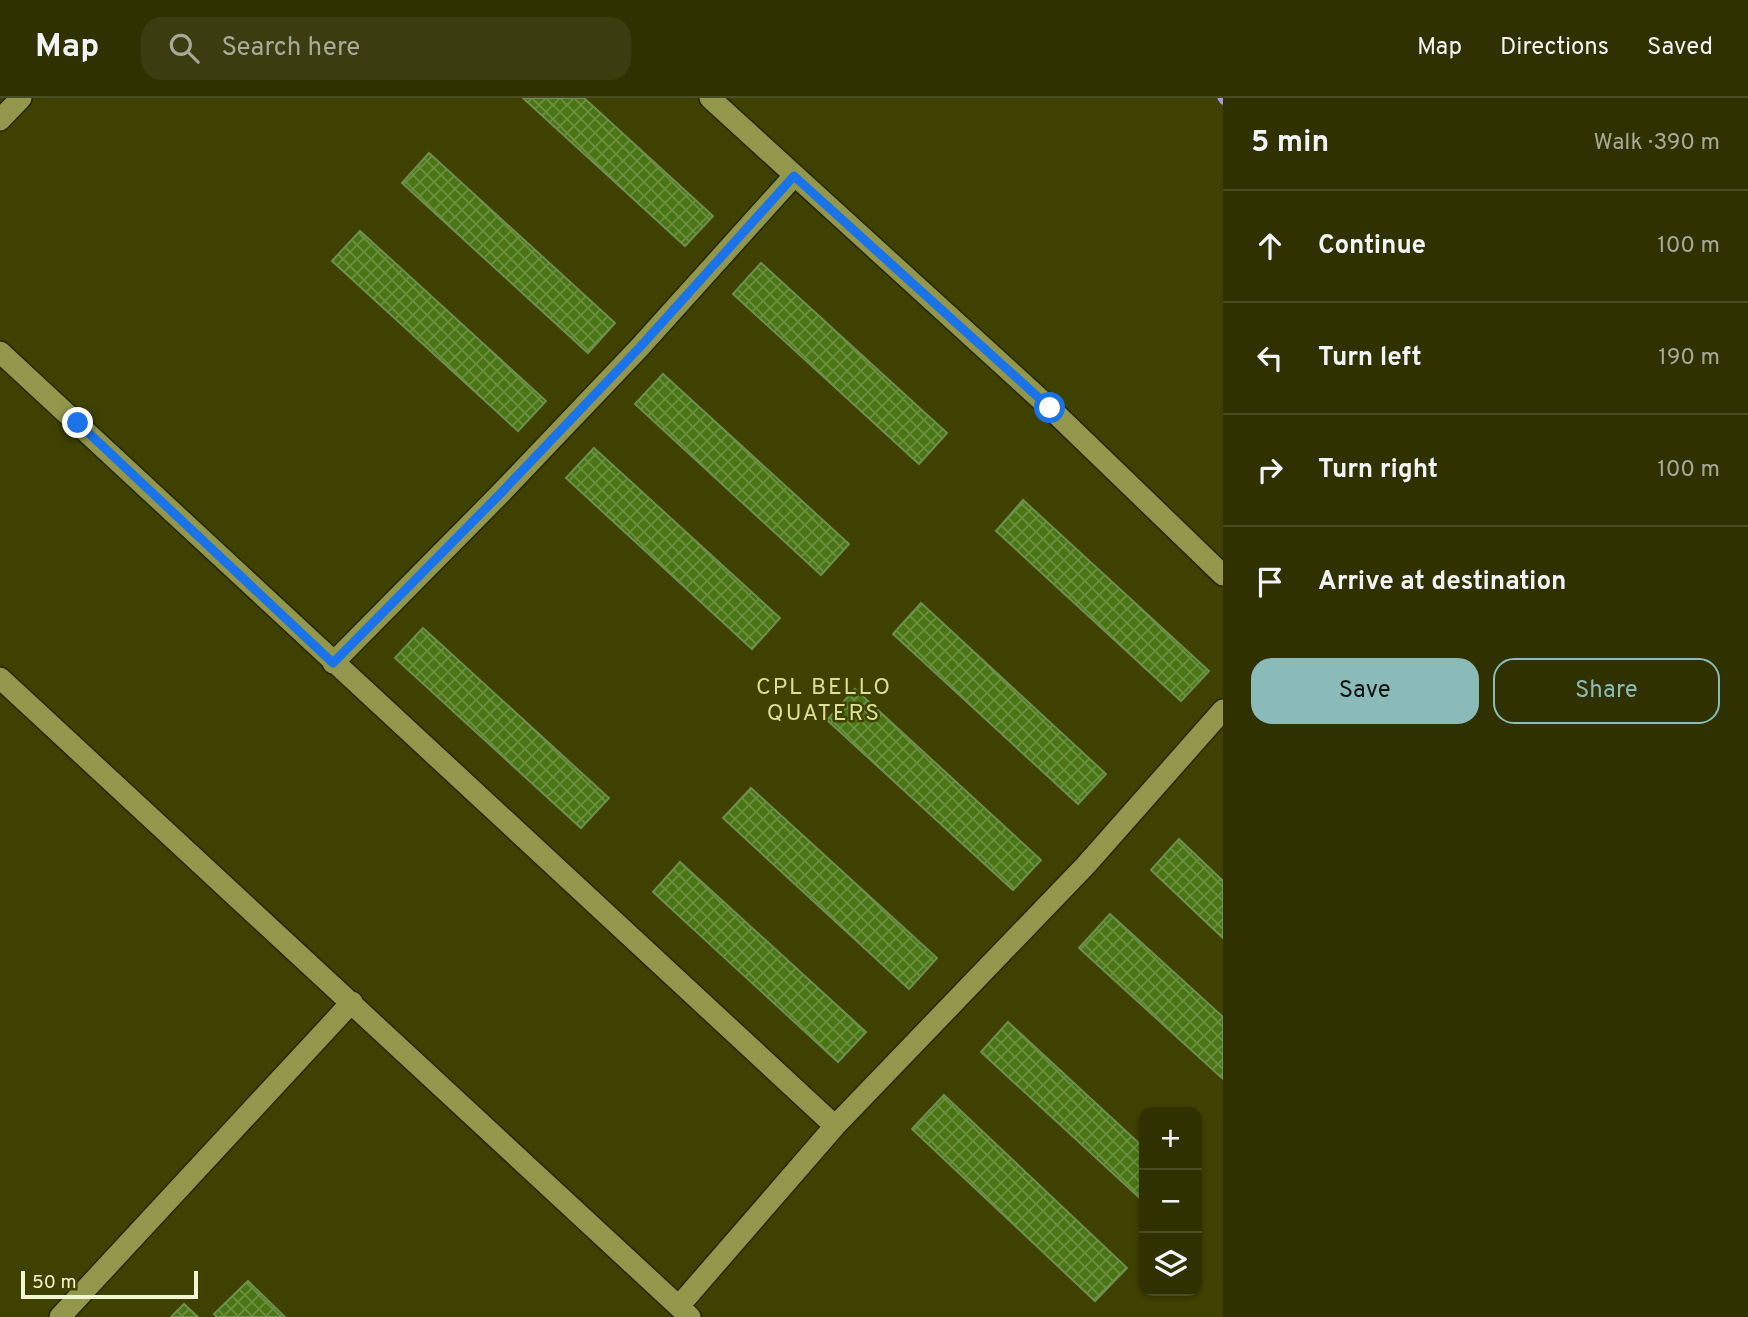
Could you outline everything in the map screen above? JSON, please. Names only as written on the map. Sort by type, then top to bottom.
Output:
[{"type":"street","points":[[0,120],[20,98]]},
{"type":"street","points":[[710,98],[1050,408],[1223,575]]},
{"type":"street","points":[[333,663],[640,347],[794,176]]},
{"type":"street","points":[[0,352],[835,1126]]},
{"type":"street","points":[[0,678],[684,1312],[835,1126],[1086,865],[1223,710]]},
{"type":"street","points":[[60,1317],[352,1002]]},
{"type":"building","points":[[523,98],[584,98],[713,216],[685,246]]},
{"type":"building","points":[[429,153],[615,323],[588,353],[402,183]]},
{"type":"building","points":[[360,231],[546,401],[518,431],[332,261]]},
{"type":"building","points":[[761,263],[947,433],[919,464],[733,294]]},
{"type":"building","points":[[663,374],[849,544],[821,575],[635,404]]},
{"type":"building","points":[[594,448],[780,618],[752,649],[566,478]]},
{"type":"building","points":[[1023,500],[1209,671],[1181,701],[996,531]]},
{"type":"building","points":[[921,603],[1106,774],[1078,804],[893,634]]},
{"type":"building","points":[[423,628],[609,798],[581,828],[395,658]]},
{"type":"building","points":[[855,689],[1041,860],[1013,890],[827,720]]},
{"type":"building","points":[[751,788],[937,958],[909,989],[723,818]]},
{"type":"building","points":[[1179,839],[1223,881],[1223,938],[1151,870]]},
{"type":"building","points":[[680,862],[866,1032],[838,1062],[653,892]]},
{"type":"building","points":[[1110,914],[1223,1017],[1223,1079],[1079,948]]},
{"type":"building","points":[[1008,1022],[1139,1143],[1139,1197],[981,1052]]},
{"type":"building","points":[[944,1095],[1127,1268],[1095,1301],[912,1129]]},
{"type":"building","points":[[248,1281],[285,1317],[217,1317],[214,1314]]},
{"type":"building","points":[[184,1304],[198,1317],[171,1317]]},
{"type":"district","name":"CPL BELLO QUATERS","points":[[824,701]]},
{"type":"route","points":[[78,423],[333,663],[640,347],[794,176],[1050,408]]}]
